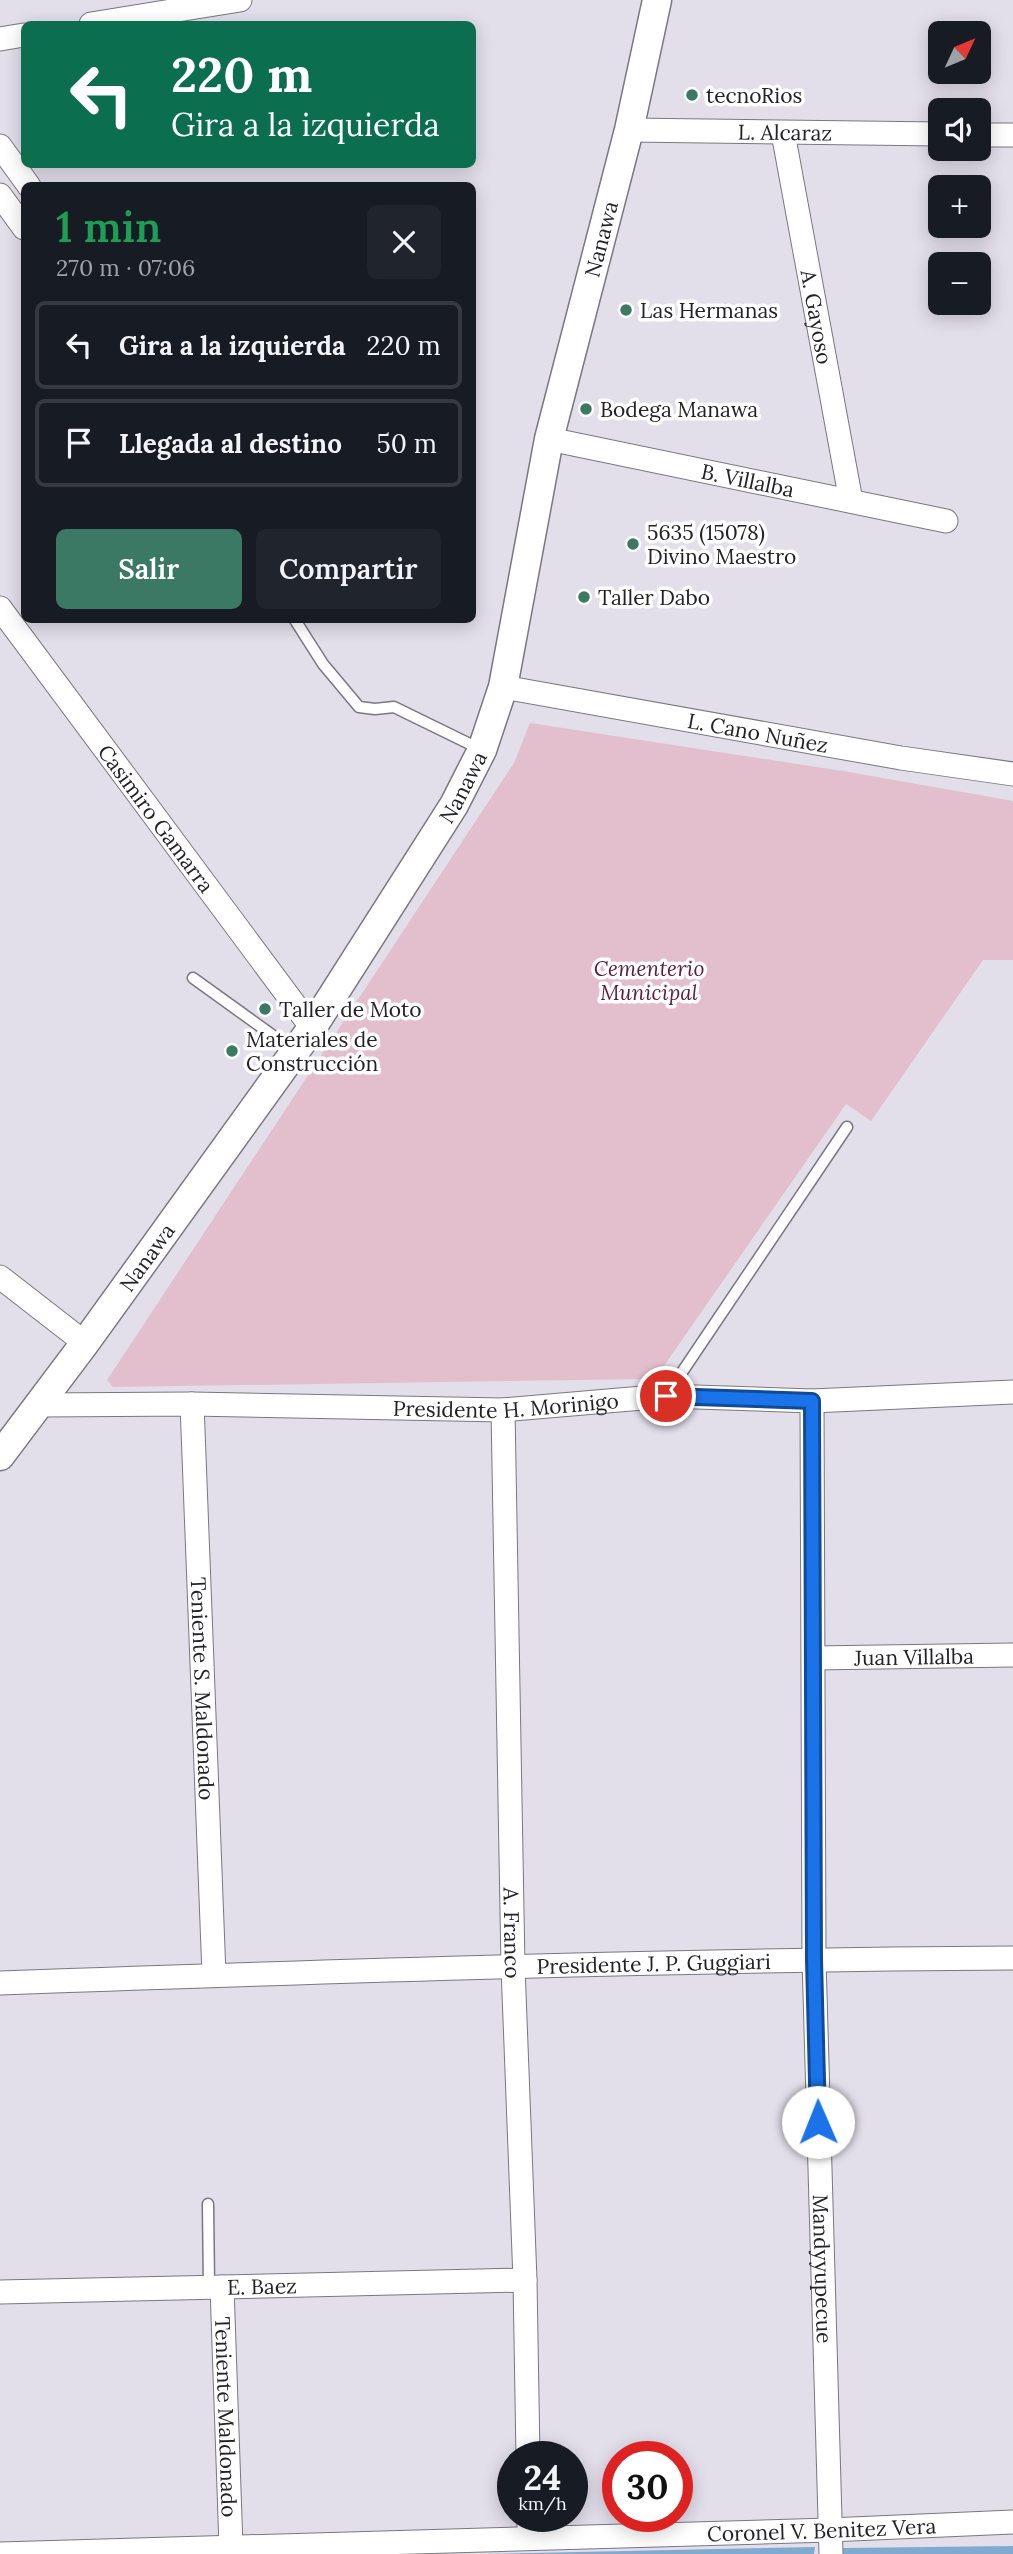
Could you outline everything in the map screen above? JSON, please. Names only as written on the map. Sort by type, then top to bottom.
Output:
[{"type":"street","points":[[110,21],[240,0]]},
{"type":"street","name":"Nanawa","points":[[0,1456],[40,1405],[312,1028],[454,805],[482,750],[503,687],[549,439],[629,130],[657,0]]},
{"type":"street","points":[[0,39],[21,36]]},
{"type":"street","name":"L. Alcaraz","points":[[629,130],[928,134]]},
{"type":"street","name":"A. Gayoso","points":[[783,133],[851,501]]},
{"type":"street","points":[[991,135],[1013,135]]},
{"type":"street","points":[[0,146],[26,182]]},
{"type":"street","points":[[0,195],[21,224]]},
{"type":"street","name":"B. Villalba","points":[[549,439],[946,521]]},
{"type":"street","name":"Casimiro Gamarra","points":[[0,608],[312,1028]]},
{"type":"street","name":"L. Cano Nuñez","points":[[503,687],[890,756],[1013,774]]},
{"type":"street","points":[[0,1277],[85,1343]]},
{"type":"street","name":"Presidente H. Morinigo","points":[[40,1405],[192,1404],[503,1410],[666,1396],[812,1401],[1013,1392]]},
{"type":"street","name":"Mandyyupecue","points":[[812,1401],[814,1959],[831,2544]]},
{"type":"street","name":"Teniente S. Maldonado","points":[[192,1404],[214,1975]]},
{"type":"street","name":"A. Franco","points":[[503,1410],[513,1967],[525,2280],[528,2441]]},
{"type":"street","name":"Juan Villalba","points":[[814,1658],[1013,1655]]},
{"type":"street","name":"Presidente J. P. Guggiari","points":[[0,1983],[814,1959],[1013,1958]]},
{"type":"street","name":"E. Baez","points":[[0,2292],[525,2280]]},
{"type":"street","name":"Teniente Maldonado","points":[[215,2287],[231,2547]]},
{"type":"street","name":"Coronel V. Benitez Vera","points":[[588,2530],[831,2544],[1013,2522]]},
{"type":"street","name":"Coronel V. Benitez Vera","points":[[0,2554],[231,2547],[497,2529]]},
{"type":"lane","points":[[297,623],[323,664],[359,707],[394,707],[482,750]]},
{"type":"lane","points":[[193,978],[295,1052]]},
{"type":"lane","points":[[666,1396],[847,1127]]},
{"type":"lane","points":[[208,2204],[215,2287]]},
{"type":"green space","name":"Cementerio Municipal","points":[[530,723],[843,771],[1013,801],[1013,960],[983,960],[871,1121],[846,1104],[659,1373],[647,1379],[113,1387],[107,1380],[514,763]]},
{"type":"water","points":[[1013,2546],[1013,2554],[843,2554],[843,2548]]},
{"type":"water","points":[[815,2547],[814,2554],[483,2554]]},
{"type":"place","name":"tecnoRios","points":[[692,95]]},
{"type":"place","name":"Las Hermanas","points":[[626,310]]},
{"type":"place","name":"Bodega Manawa","points":[[586,409]]},
{"type":"place","name":"5635 (15078) Divino Maestro","points":[[633,544]]},
{"type":"place","name":"Taller Dabo","points":[[584,597]]},
{"type":"place","name":"Taller de Moto","points":[[265,1009]]},
{"type":"place","name":"Materiales de Construcción","points":[[232,1051]]},
{"type":"route","points":[[666,1396],[812,1401],[814,1959],[818,2122]]}]
